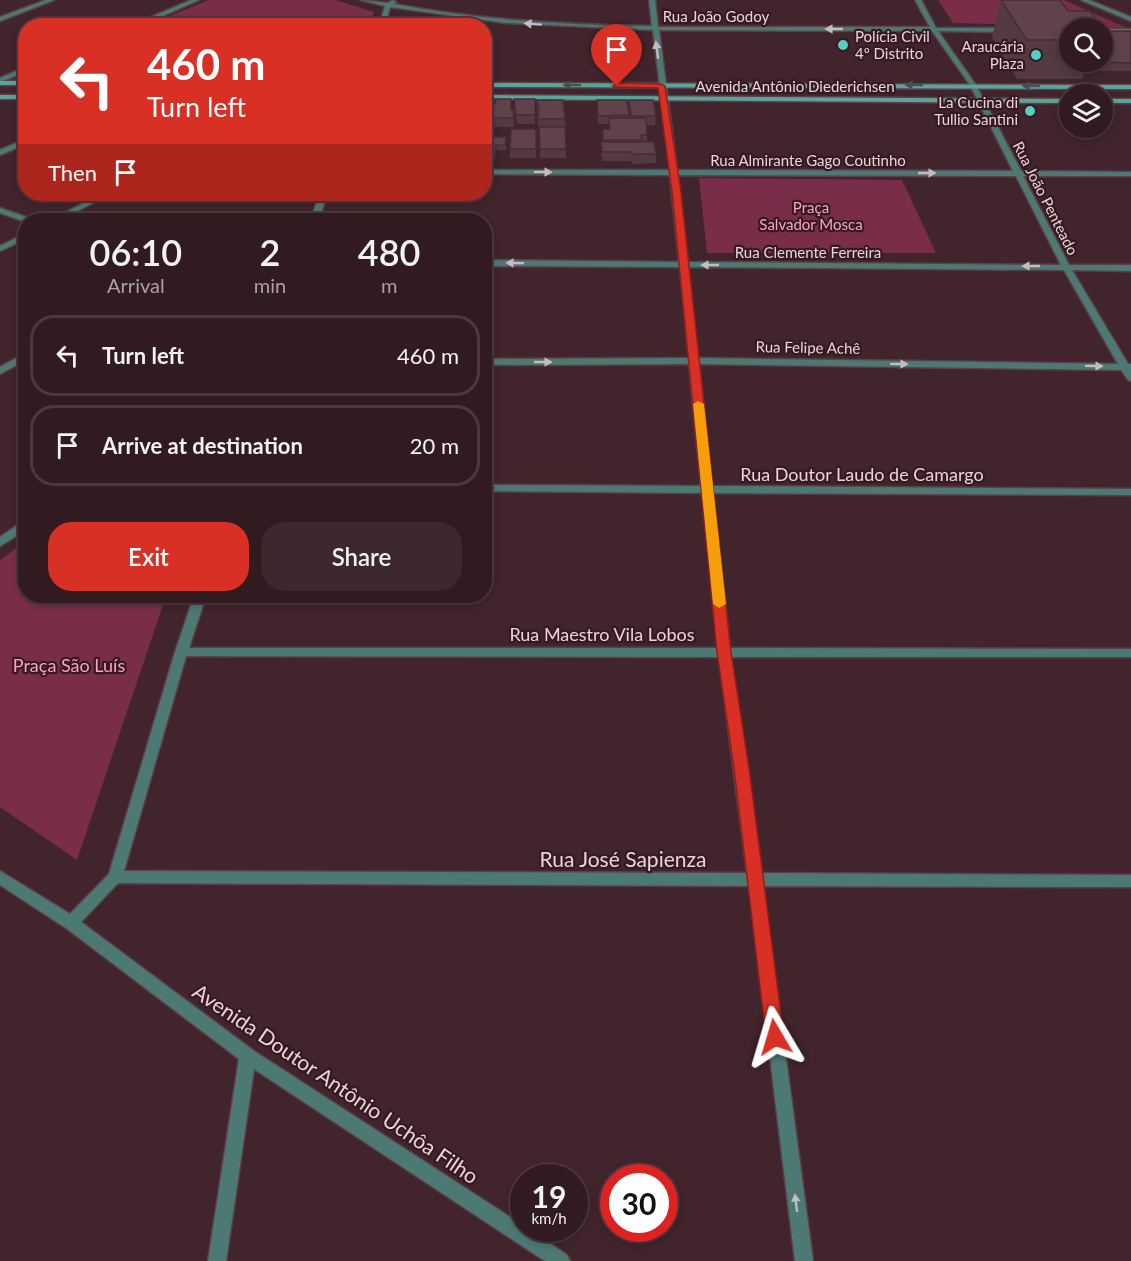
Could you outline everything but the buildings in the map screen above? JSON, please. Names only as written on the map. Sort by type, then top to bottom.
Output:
[{"type":"main road","points":[[0,81],[18,82]]},
{"type":"main road","name":"Avenida Antônio Diederichsen","points":[[492,85],[1131,87]]},
{"type":"main road","points":[[0,97],[18,97]]},
{"type":"main road","name":"Avenida Antônio Diederichsen","points":[[492,98],[1059,101]]},
{"type":"main road","points":[[1113,101],[1131,101]]},
{"type":"street","points":[[0,19],[51,0]]},
{"type":"street","points":[[152,18],[196,0]]},
{"type":"street","name":"Rua João Godoy","points":[[364,0],[481,18]]},
{"type":"street","points":[[384,18],[388,5],[396,0]]},
{"type":"street","points":[[652,0],[661,86],[674,173],[724,652],[804,1261]]},
{"type":"street","name":"Rua João Penteado","points":[[918,0],[934,30],[973,85],[1066,267],[1128,367],[1131,378]]},
{"type":"street","points":[[1084,0],[1131,19]]},
{"type":"street","name":"Rua João Godoy","points":[[492,20],[654,29],[1013,30]]},
{"type":"street","points":[[1113,31],[1131,31]]},
{"type":"street","points":[[0,81],[18,73]]},
{"type":"street","points":[[0,153],[18,145]]},
{"type":"street","name":"Rua Almirante Gago Coutinho","points":[[492,172],[1131,174]]},
{"type":"street","points":[[68,213],[93,201]]},
{"type":"street","points":[[0,210],[18,217]]},
{"type":"street","points":[[0,249],[18,239]]},
{"type":"street","name":"Rua Clemente Ferreira","points":[[492,263],[1131,268]]},
{"type":"street","points":[[0,371],[18,361]]},
{"type":"street","name":"Rua Felipe Achê","points":[[492,362],[694,361],[1128,367]]},
{"type":"street","name":"Rua Doutor Laudo de Camargo","points":[[492,488],[1131,492]]},
{"type":"street","points":[[0,542],[18,530]]},
{"type":"street","points":[[71,923],[115,877],[198,603]]},
{"type":"street","name":"Rua Maestro Vila Lobos","points":[[181,652],[1131,653]]},
{"type":"street","name":"Avenida Doutor Antônio Uchôa Filho","points":[[0,877],[71,923],[248,1056],[561,1261]]},
{"type":"street","name":"Rua José Sapienza","points":[[115,877],[1131,881]]},
{"type":"street","points":[[217,1261],[248,1056]]},
{"type":"green space","points":[[209,0],[335,0],[374,12],[372,18],[164,18]]},
{"type":"green space","points":[[938,0],[1064,0],[1104,18],[1059,18],[1059,26],[953,23]]},
{"type":"green space","points":[[1113,22],[1127,28],[1113,28]]},
{"type":"green space","name":"Praça Salvador Mosca","points":[[699,178],[902,180],[936,253],[707,253]]},
{"type":"green space","name":"Praça São Luís","points":[[18,547],[18,603],[164,603],[77,860],[0,807],[0,560]]},
{"type":"slow traffic","points":[[698,404],[719,604]]},
{"type":"place","name":"Polícia Civil 4º Distrito","points":[[843,45]]},
{"type":"place","name":"Araucária Plaza","points":[[1036,55]]},
{"type":"place","name":"La Cucina di Tullio Santini","points":[[1030,111]]},
{"type":"route","points":[[617,86],[661,86],[676,192],[724,652],[775,1037]]}]
